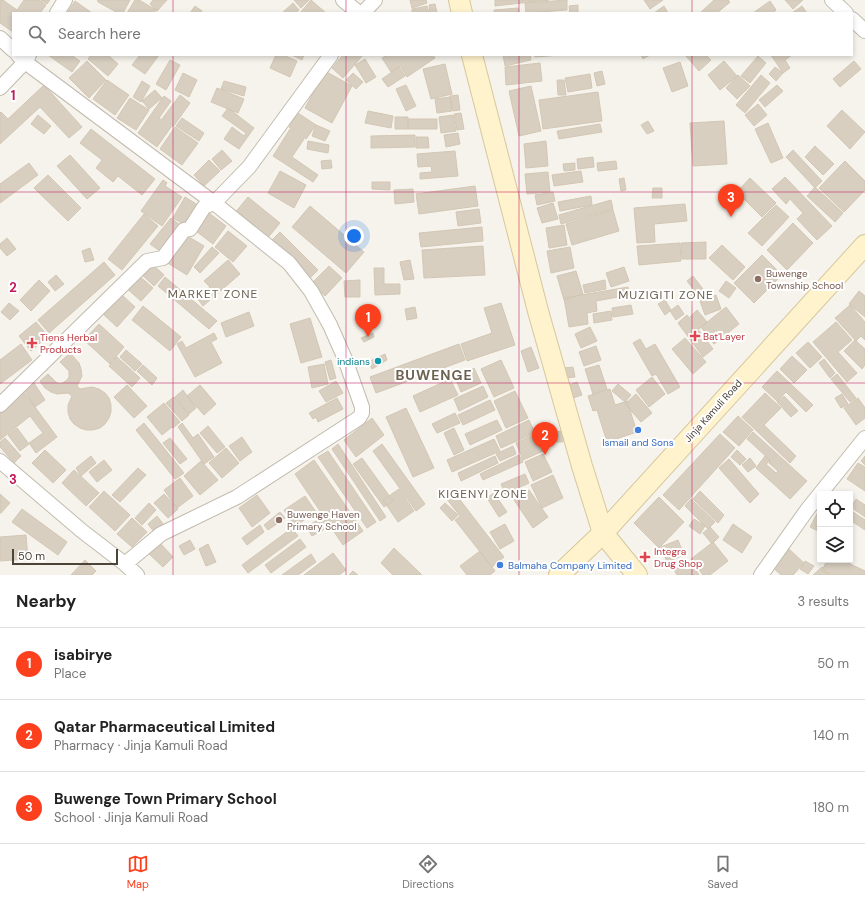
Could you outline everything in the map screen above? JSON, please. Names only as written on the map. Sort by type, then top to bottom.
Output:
[{"type":"main road","points":[[459,0],[462,12]]},
{"type":"main road","points":[[472,56],[538,311],[582,466],[603,533],[637,575]]},
{"type":"main road","name":"Jinja Kamuli Road","points":[[559,575],[603,533],[865,245]]},
{"type":"street","points":[[58,12],[65,0]]},
{"type":"street","points":[[343,0],[358,12]]},
{"type":"street","points":[[364,12],[375,0]]},
{"type":"street","points":[[832,0],[845,12]]},
{"type":"street","points":[[853,20],[865,31]]},
{"type":"street","points":[[0,38],[12,49]]},
{"type":"street","points":[[0,405],[147,261],[163,258],[184,230],[190,229],[204,207],[214,203],[248,167],[330,56]]},
{"type":"street","points":[[0,88],[24,57],[214,203],[289,263],[311,290],[330,324],[345,359],[362,407],[362,413],[359,418],[237,497],[162,534],[125,564]]},
{"type":"street","points":[[761,575],[807,510],[865,438]]},
{"type":"street","points":[[0,461],[82,531],[137,575]]},
{"type":"building","points":[[0,0],[3,0],[17,10],[24,0],[39,0],[46,5],[41,12],[12,12],[12,31],[0,23]]},
{"type":"building","points":[[41,0],[50,0],[47,4]]},
{"type":"building","points":[[97,0],[130,0],[124,12],[116,12]]},
{"type":"building","points":[[135,0],[139,0],[156,10],[155,12],[128,12]]},
{"type":"building","points":[[153,0],[167,0],[157,11],[150,4]]},
{"type":"building","points":[[294,0],[309,0],[301,8]]},
{"type":"building","points":[[311,0],[325,12],[301,12]]},
{"type":"building","points":[[410,0],[426,0],[427,3],[412,8]]},
{"type":"building","points":[[495,0],[549,0],[495,6]]},
{"type":"building","points":[[567,0],[567,10],[526,12],[525,3]]},
{"type":"building","points":[[644,0],[663,0],[650,9]]},
{"type":"building","points":[[714,0],[728,0],[730,2],[718,12],[701,12]]},
{"type":"building","points":[[785,0],[803,0],[793,9]]},
{"type":"building","points":[[75,1],[91,12],[68,12]]},
{"type":"building","points":[[770,1],[776,10],[773,12],[754,12]]},
{"type":"building","points":[[293,3],[299,10],[296,12],[283,12]]},
{"type":"building","points":[[435,4],[437,12],[430,12],[429,5]]},
{"type":"building","points":[[578,5],[578,12],[570,12],[569,6]]},
{"type":"building","points":[[195,6],[202,11],[202,12],[191,12]]},
{"type":"building","points":[[427,6],[429,12],[412,12],[412,9]]},
{"type":"building","points":[[664,6],[667,12],[655,12]]},
{"type":"building","points":[[802,6],[806,12],[793,12]]},
{"type":"building","points":[[518,8],[519,12],[494,12],[494,10]]},
{"type":"building","points":[[49,56],[72,56],[80,61],[72,72]]},
{"type":"building","points":[[90,56],[109,56],[118,64],[108,76],[88,59]]},
{"type":"building","points":[[139,56],[158,56],[145,74],[132,65]]},
{"type":"building","points":[[276,56],[285,56],[297,61],[290,77],[270,68]]},
{"type":"building","points":[[294,56],[304,56],[302,60]]},
{"type":"building","points":[[342,56],[362,56],[343,78],[332,68]]},
{"type":"building","points":[[385,56],[434,56],[435,58],[407,77],[400,66],[391,72],[382,58]]},
{"type":"building","points":[[503,56],[530,56],[531,60],[505,66]]},
{"type":"building","points":[[642,56],[648,56],[643,59]]},
{"type":"building","points":[[686,56],[707,56],[711,60],[699,71]]},
{"type":"building","points":[[758,56],[766,63],[750,83],[741,76]]},
{"type":"building","points":[[772,56],[791,56],[785,60],[790,68],[783,73]]},
{"type":"building","points":[[365,59],[376,77],[366,83],[355,65]]},
{"type":"building","points":[[170,60],[180,65],[166,90],[156,84]]},
{"type":"building","points":[[87,61],[106,80],[89,98],[69,78]]},
{"type":"building","points":[[724,61],[737,76],[720,90],[708,75]]},
{"type":"building","points":[[854,61],[861,69],[840,87],[833,79]]},
{"type":"building","points":[[680,62],[688,86],[672,92],[663,68]]},
{"type":"building","points":[[540,63],[542,81],[506,85],[505,67]]},
{"type":"building","points":[[445,64],[452,94],[431,99],[423,69]]},
{"type":"building","points":[[399,67],[405,76],[388,87],[382,79]]},
{"type":"building","points":[[775,67],[783,73],[776,81],[769,74]]},
{"type":"building","points":[[325,71],[352,86],[332,123],[305,108]]},
{"type":"building","points":[[602,71],[605,84],[597,86],[594,73]]},
{"type":"building","points":[[183,73],[197,80],[189,97],[175,90]]},
{"type":"building","points":[[353,73],[363,82],[356,89],[346,80]]},
{"type":"building","points":[[590,74],[592,88],[568,92],[565,78]]},
{"type":"building","points":[[738,75],[750,86],[737,99],[726,88]]},
{"type":"building","points":[[761,75],[770,83],[745,113],[736,105]]},
{"type":"building","points":[[107,80],[129,95],[115,115],[93,99]]},
{"type":"building","points":[[557,80],[564,80],[566,95],[558,95]]},
{"type":"building","points":[[142,81],[150,86],[141,102],[133,97]]},
{"type":"building","points":[[224,81],[246,87],[244,96],[221,89]]},
{"type":"building","points":[[44,85],[82,127],[69,138],[40,107],[0,144],[0,113],[1,112],[8,119]]},
{"type":"building","points":[[406,85],[416,106],[406,111],[396,89]]},
{"type":"building","points":[[777,85],[783,91],[765,107],[759,100]]},
{"type":"building","points":[[531,86],[541,131],[519,136],[509,91]]},
{"type":"building","points":[[217,88],[244,99],[238,113],[211,102]]},
{"type":"building","points":[[155,90],[162,98],[149,109],[142,101]]},
{"type":"building","points":[[598,92],[602,121],[543,129],[539,100]]},
{"type":"building","points":[[180,95],[190,103],[173,127],[162,119]]},
{"type":"building","points":[[458,95],[460,110],[453,111],[450,96]]},
{"type":"building","points":[[164,96],[171,101],[159,118],[171,127],[157,147],[138,133]]},
{"type":"building","points":[[450,97],[452,111],[437,113],[435,99]]},
{"type":"building","points":[[130,98],[149,110],[136,130],[117,118]]},
{"type":"building","points":[[758,104],[767,115],[754,126],[745,115]]},
{"type":"building","points":[[228,108],[254,128],[239,149],[224,139],[232,127],[244,136],[246,133],[222,116]]},
{"type":"building","points":[[842,110],[865,132],[850,149],[827,126]]},
{"type":"building","points":[[368,111],[393,116],[391,128],[365,123]]},
{"type":"building","points":[[298,113],[316,125],[306,139],[289,127]]},
{"type":"building","points":[[461,113],[464,129],[457,130],[454,114]]},
{"type":"building","points":[[38,115],[51,126],[44,134],[31,124]]},
{"type":"building","points":[[453,115],[456,131],[441,133],[439,117]]},
{"type":"building","points":[[395,117],[408,117],[408,129],[395,129]]},
{"type":"building","points":[[182,118],[204,133],[199,141],[176,126]]},
{"type":"building","points":[[408,119],[437,119],[437,129],[408,129]]},
{"type":"building","points":[[648,121],[654,131],[647,134],[641,125]]},
{"type":"building","points":[[724,121],[727,164],[693,166],[690,123]]},
{"type":"building","points":[[768,123],[783,158],[771,163],[755,129]]},
{"type":"building","points":[[600,124],[602,132],[559,139],[557,131]]},
{"type":"building","points":[[316,125],[330,131],[325,141],[312,136]]},
{"type":"building","points":[[175,127],[198,143],[182,165],[160,149]]},
{"type":"building","points":[[91,129],[155,179],[142,195],[118,176],[113,182],[96,168],[102,160],[80,143]]},
{"type":"building","points":[[290,129],[304,139],[292,157],[318,175],[313,182],[273,156]]},
{"type":"building","points":[[458,133],[460,144],[446,147],[444,135]]},
{"type":"building","points":[[415,135],[415,147],[371,148],[371,136]]},
{"type":"building","points":[[416,137],[428,137],[429,148],[416,148]]},
{"type":"building","points":[[308,141],[329,145],[328,153],[307,149]]},
{"type":"building","points":[[546,141],[548,166],[526,168],[524,144]]},
{"type":"building","points":[[815,146],[834,164],[823,175],[805,157]]},
{"type":"building","points":[[222,150],[232,161],[221,170],[212,159]]},
{"type":"building","points":[[793,150],[822,181],[815,188],[786,157]]},
{"type":"building","points":[[455,151],[458,176],[420,179],[420,173],[432,172],[431,166],[418,167],[417,154]]},
{"type":"building","points":[[70,155],[100,188],[87,199],[57,166]]},
{"type":"building","points":[[593,157],[594,167],[578,169],[577,159]]},
{"type":"building","points":[[209,160],[220,171],[204,186],[194,175]]},
{"type":"building","points":[[331,160],[332,168],[322,169],[321,161]]},
{"type":"building","points":[[616,161],[617,169],[598,171],[597,163]]},
{"type":"building","points":[[845,161],[865,181],[865,190],[844,212],[819,188]]},
{"type":"building","points":[[29,163],[38,175],[0,203],[0,184]]},
{"type":"building","points":[[575,163],[575,170],[564,171],[563,164]]},
{"type":"building","points":[[280,171],[306,185],[294,208],[268,193]]},
{"type":"building","points":[[581,171],[583,182],[554,186],[552,175]]},
{"type":"building","points":[[548,172],[550,192],[527,194],[525,174]]},
{"type":"building","points":[[48,175],[81,208],[68,221],[34,188]]},
{"type":"building","points":[[785,177],[832,226],[817,240],[797,219],[803,213],[790,199],[786,204],[772,189]]},
{"type":"building","points":[[624,178],[626,190],[621,191],[619,179]]},
{"type":"building","points":[[750,178],[776,203],[762,217],[737,192]]},
{"type":"building","points":[[163,180],[167,183],[165,186],[182,197],[162,226],[141,211]]},
{"type":"building","points":[[372,182],[390,182],[390,190],[372,189]]},
{"type":"building","points":[[475,186],[478,206],[419,214],[416,194]]},
{"type":"building","points":[[815,187],[843,213],[835,222],[807,196]]},
{"type":"building","points":[[653,188],[662,188],[662,198],[652,198]]},
{"type":"building","points":[[413,189],[414,202],[395,204],[394,190]]},
{"type":"building","points":[[553,192],[555,201],[537,205],[535,195]]},
{"type":"building","points":[[591,196],[592,205],[560,211],[558,202]]},
{"type":"building","points":[[185,197],[201,207],[189,227],[173,218]]},
{"type":"building","points":[[248,197],[280,223],[266,240],[234,214]]},
{"type":"building","points":[[611,200],[613,209],[561,224],[559,215]]},
{"type":"building","points":[[553,203],[558,219],[542,223],[537,208]]},
{"type":"building","points":[[685,204],[687,221],[654,224],[655,242],[637,243],[634,208]]},
{"type":"building","points":[[776,205],[789,217],[762,246],[748,233]]},
{"type":"building","points":[[310,206],[364,252],[346,273],[292,227]]},
{"type":"building","points":[[479,209],[481,223],[458,226],[456,212]]},
{"type":"building","points":[[205,210],[226,226],[213,244],[192,228]]},
{"type":"building","points":[[613,210],[619,231],[572,245],[566,224]]},
{"type":"building","points":[[144,214],[158,226],[122,270],[108,259]]},
{"type":"building","points":[[171,218],[184,228],[164,254],[150,244]]},
{"type":"building","points":[[793,223],[813,243],[787,270],[767,250]]},
{"type":"building","points":[[564,225],[567,245],[549,248],[546,228]]},
{"type":"building","points":[[482,227],[483,241],[421,247],[419,233]]},
{"type":"building","points":[[228,231],[247,246],[233,262],[215,247]]},
{"type":"building","points":[[280,232],[318,270],[308,280],[270,242]]},
{"type":"building","points":[[184,234],[204,246],[187,275],[166,262]]},
{"type":"building","points":[[7,238],[16,249],[7,256],[0,248],[0,244]]},
{"type":"building","points":[[706,242],[706,259],[682,259],[681,243]]},
{"type":"building","points":[[680,243],[681,261],[639,265],[637,246]]},
{"type":"building","points":[[722,245],[745,267],[733,280],[709,258]]},
{"type":"building","points":[[483,246],[485,275],[424,278],[422,250]]},
{"type":"building","points":[[212,247],[219,253],[200,273],[194,267]]},
{"type":"building","points":[[570,247],[574,268],[551,273],[547,251]]},
{"type":"building","points":[[90,248],[94,260],[85,262],[82,251]]},
{"type":"building","name":"Buwenge Township School","points":[[762,255],[782,275],[754,303],[734,283]]},
{"type":"building","points":[[228,260],[240,274],[203,306],[197,298],[210,287],[204,281]]},
{"type":"building","points":[[410,260],[414,279],[404,280],[400,262]]},
{"type":"building","points":[[104,262],[115,275],[49,333],[38,320]]},
{"type":"building","points":[[150,262],[164,275],[154,286],[140,273]]},
{"type":"building","points":[[329,266],[342,278],[325,296],[311,284]]},
{"type":"building","points":[[624,267],[629,281],[611,287],[606,273]]},
{"type":"building","points":[[374,268],[384,268],[384,284],[400,284],[400,294],[375,295]]},
{"type":"building","points":[[576,271],[583,294],[564,300],[557,276]]},
{"type":"building","points":[[137,274],[153,288],[141,301],[125,287]]},
{"type":"building","points":[[56,275],[64,284],[55,291],[48,282]]},
{"type":"building","points":[[693,276],[703,289],[697,294],[687,281]]},
{"type":"building","points":[[165,277],[217,321],[209,329],[158,286]]},
{"type":"building","points":[[39,280],[50,291],[31,311],[20,300]]},
{"type":"building","points":[[360,280],[360,297],[345,297],[344,281]]},
{"type":"building","points":[[605,280],[606,289],[585,293],[583,285]]},
{"type":"building","points":[[726,281],[736,288],[729,298],[719,291]]},
{"type":"building","points":[[628,287],[629,295],[596,301],[597,311],[587,313],[588,324],[569,327],[564,298]]},
{"type":"building","points":[[859,291],[865,296],[865,317],[849,304]]},
{"type":"building","points":[[121,294],[135,307],[117,327],[103,314]]},
{"type":"building","points":[[716,295],[721,309],[705,315],[700,301]]},
{"type":"building","points":[[665,300],[671,310],[665,315],[658,304]]},
{"type":"building","points":[[9,303],[19,311],[10,320],[1,312]]},
{"type":"building","points":[[501,303],[515,345],[467,361],[461,344],[492,333],[484,308]]},
{"type":"building","points":[[631,305],[633,314],[613,317],[612,308]]},
{"type":"building","points":[[678,305],[684,314],[676,320],[670,311]]},
{"type":"building","points":[[850,305],[865,322],[865,340],[861,336],[856,341],[835,318]]},
{"type":"building","points":[[143,306],[181,337],[170,351],[132,320]]},
{"type":"building","points":[[415,307],[417,318],[407,320],[405,309]]},
{"type":"building","points":[[726,307],[739,324],[714,344],[701,327]]},
{"type":"building","points":[[697,310],[707,322],[699,329],[690,317]]},
{"type":"building","points":[[611,311],[612,320],[594,323],[593,314]]},
{"type":"building","points":[[249,312],[254,326],[226,337],[221,323]]},
{"type":"building","name":"Bat'Layer","points":[[687,315],[713,349],[703,357],[678,323]]},
{"type":"building","points":[[310,318],[322,357],[301,363],[290,324]]},
{"type":"building","name":"Tiens Herbal Products","points":[[36,322],[48,336],[31,351],[19,336]]},
{"type":"building","points":[[836,322],[852,340],[838,352],[857,373],[847,382],[813,342]]},
{"type":"building","points":[[99,324],[124,347],[110,364],[84,340]]},
{"type":"building","points":[[590,327],[597,341],[581,348],[575,334]]},
{"type":"building","points":[[214,333],[217,339],[211,342],[222,363],[195,377],[177,344],[182,341],[186,348]]},
{"type":"building","points":[[373,333],[374,337],[364,342],[361,338]]},
{"type":"building","points":[[685,338],[706,362],[693,374],[672,349]]},
{"type":"building","points":[[640,339],[646,349],[655,344],[680,387],[668,394],[656,374],[652,376],[633,343]]},
{"type":"building","points":[[855,340],[865,349],[865,365],[862,369],[844,351]]},
{"type":"building","points":[[808,342],[822,357],[810,368],[796,353]]},
{"type":"building","points":[[21,344],[32,360],[0,384],[0,360]]},
{"type":"building","points":[[459,344],[465,360],[376,393],[370,377]]},
{"type":"building","points":[[596,346],[601,360],[584,366],[579,352]]},
{"type":"building","points":[[531,347],[539,368],[528,372],[521,351]]},
{"type":"building","points":[[126,350],[142,364],[135,371],[120,357]]},
{"type":"building","points":[[70,353],[79,363],[81,369],[82,376],[77,386],[80,389],[92,387],[99,389],[109,398],[111,412],[105,424],[100,428],[86,430],[74,424],[70,419],[68,412],[68,405],[72,396],[68,393],[57,394],[51,392],[45,388],[40,381],[48,374],[57,383],[61,384],[67,380],[69,377],[69,371],[60,362]]},
{"type":"building","name":"indians","points":[[385,354],[387,360],[372,369],[368,362]]},
{"type":"building","points":[[792,356],[807,370],[794,383],[780,369]]},
{"type":"building","points":[[117,357],[140,378],[132,387],[109,366]]},
{"type":"building","points":[[824,359],[835,373],[830,378],[819,363]]},
{"type":"building","points":[[331,360],[336,378],[330,380],[325,362]]},
{"type":"building","points":[[501,360],[514,388],[494,397],[481,369]]},
{"type":"building","points":[[324,364],[328,384],[312,388],[308,367]]},
{"type":"building","points":[[143,365],[157,378],[152,385],[137,371]]},
{"type":"building","points":[[599,365],[607,389],[593,394],[585,369]]},
{"type":"building","points":[[573,367],[575,377],[566,378],[564,368]]},
{"type":"building","points":[[474,368],[481,383],[461,392],[455,377]]},
{"type":"building","points":[[777,371],[813,405],[806,412],[786,392],[777,401],[762,387]]},
{"type":"building","points":[[837,374],[856,398],[850,402],[831,379]]},
{"type":"building","points":[[652,377],[665,394],[649,407],[636,390]]},
{"type":"building","points":[[450,379],[458,395],[420,412],[413,396]]},
{"type":"building","points":[[336,381],[343,393],[326,402],[319,391]]},
{"type":"building","points":[[577,382],[582,395],[573,398],[569,385]]},
{"type":"building","points":[[34,383],[45,400],[35,407],[24,389]]},
{"type":"building","points":[[618,384],[631,395],[625,402],[612,391]]},
{"type":"building","points":[[127,385],[147,406],[134,418],[114,397]]},
{"type":"building","points":[[200,385],[216,404],[204,415],[187,396]]},
{"type":"building","points":[[483,386],[488,397],[459,411],[454,399]]},
{"type":"building","points":[[610,389],[615,405],[627,401],[637,432],[607,442],[597,410],[593,411],[588,396]]},
{"type":"building","points":[[183,390],[196,408],[189,414],[175,397]]},
{"type":"building","points":[[515,391],[528,418],[506,428],[494,401]]},
{"type":"building","points":[[24,392],[57,437],[36,453],[29,443],[43,433],[30,416],[0,440],[0,410]]},
{"type":"building","points":[[765,393],[781,408],[764,425],[796,456],[790,463],[742,417]]},
{"type":"building","points":[[636,394],[652,413],[641,422],[625,404]]},
{"type":"building","points":[[842,394],[848,404],[841,408],[835,398]]},
{"type":"building","points":[[784,396],[798,411],[791,417],[777,402]]},
{"type":"building","points":[[174,397],[189,415],[182,421],[166,403]]},
{"type":"building","points":[[337,398],[343,409],[318,422],[316,417],[313,419],[309,413]]},
{"type":"building","points":[[858,398],[865,408],[865,418],[856,425],[844,408]]},
{"type":"building","points":[[490,400],[495,410],[463,425],[458,415]]},
{"type":"building","points":[[164,403],[180,422],[162,435],[147,417]]},
{"type":"building","points":[[406,408],[434,468],[413,477],[386,417]]},
{"type":"building","points":[[455,413],[460,423],[437,433],[432,424]]},
{"type":"building","points":[[738,416],[753,430],[739,446],[723,432]]},
{"type":"building","points":[[372,418],[384,435],[356,457],[344,440]]},
{"type":"building","points":[[497,420],[502,430],[470,445],[465,434]]},
{"type":"building","points":[[529,420],[535,433],[501,448],[496,436]]},
{"type":"building","points":[[144,423],[184,473],[175,479],[136,430]]},
{"type":"building","points":[[182,423],[193,438],[198,434],[214,457],[204,464],[178,427]]},
{"type":"building","points":[[208,426],[225,447],[217,453],[200,433]]},
{"type":"building","points":[[17,428],[29,444],[20,451],[8,435]]},
{"type":"building","points":[[454,428],[464,450],[454,455],[444,433]]},
{"type":"building","points":[[554,431],[564,432],[563,442],[554,442]]},
{"type":"building","points":[[753,432],[807,481],[790,499],[756,468],[765,456],[770,461],[766,464],[776,473],[778,471],[769,463],[771,461],[747,439]]},
{"type":"building","points":[[536,434],[543,451],[523,460],[516,443]]},
{"type":"building","points":[[720,434],[735,448],[679,510],[663,495]]},
{"type":"building","points":[[242,437],[252,452],[240,461],[229,446]]},
{"type":"building","points":[[5,438],[21,456],[14,463],[0,447],[0,442]]},
{"type":"building","points":[[170,438],[187,459],[180,464],[163,443]]},
{"type":"building","points":[[494,439],[500,451],[452,472],[447,460]]},
{"type":"building","points":[[338,444],[386,517],[380,521],[332,449]]},
{"type":"building","points":[[382,444],[425,504],[416,511],[373,451]]},
{"type":"building","points":[[513,446],[516,454],[500,461],[496,454]]},
{"type":"building","points":[[226,448],[239,463],[222,478],[209,463]]},
{"type":"building","points":[[45,450],[66,470],[53,483],[32,463]]},
{"type":"building","points":[[737,450],[746,459],[740,465],[731,457]]},
{"type":"building","points":[[328,451],[376,522],[367,528],[318,457]]},
{"type":"building","points":[[543,454],[552,472],[533,481],[525,462]]},
{"type":"building","points":[[519,455],[523,462],[483,480],[480,474]]},
{"type":"building","points":[[91,456],[96,463],[81,476],[76,468]]},
{"type":"building","points":[[495,456],[498,463],[461,481],[458,473]]},
{"type":"building","points":[[865,456],[865,465],[861,461]]},
{"type":"building","points":[[362,458],[393,501],[384,507],[353,464]]},
{"type":"building","points":[[750,458],[756,466],[748,472],[742,465]]},
{"type":"building","points":[[729,459],[759,494],[750,503],[719,468]]},
{"type":"building","points":[[104,460],[112,470],[97,482],[89,472]]},
{"type":"building","points":[[314,460],[363,531],[343,545],[295,474]]},
{"type":"building","points":[[201,461],[218,480],[200,495],[184,476]]},
{"type":"building","points":[[858,463],[865,467],[865,491],[847,479]]},
{"type":"building","points":[[138,468],[146,475],[120,502],[112,495]]},
{"type":"building","points":[[74,470],[99,493],[86,506],[62,483]]},
{"type":"building","points":[[525,474],[529,483],[505,494],[501,484]]},
{"type":"building","points":[[553,475],[563,498],[542,508],[531,485]]},
{"type":"building","points":[[180,478],[193,496],[177,508],[164,490]]},
{"type":"building","points":[[399,489],[414,511],[398,522],[383,500]]},
{"type":"building","points":[[529,490],[548,517],[533,528],[514,500]]},
{"type":"building","points":[[104,491],[130,515],[115,531],[89,507]]},
{"type":"building","points":[[700,491],[724,515],[718,523],[693,499]]},
{"type":"building","points":[[454,492],[504,557],[492,567],[455,520],[460,516],[446,498]]},
{"type":"building","points":[[494,493],[507,512],[499,517],[487,498]]},
{"type":"building","points":[[0,494],[10,503],[1,513],[0,513]]},
{"type":"building","points":[[164,494],[178,509],[168,518],[154,503]]},
{"type":"building","points":[[257,495],[270,513],[252,527],[239,508]]},
{"type":"building","points":[[305,496],[316,512],[295,526],[284,510]]},
{"type":"building","points":[[659,497],[684,522],[659,548],[634,523]]},
{"type":"building","points":[[691,499],[715,522],[708,529],[685,506]]},
{"type":"building","points":[[856,499],[865,505],[865,517],[853,508],[853,504]]},
{"type":"building","points":[[149,503],[156,510],[142,525],[135,518]]},
{"type":"building","points":[[445,503],[458,515],[452,521],[440,508]]},
{"type":"building","points":[[22,509],[67,542],[58,555],[12,522]]},
{"type":"building","points":[[280,512],[285,518],[268,530],[264,525]]},
{"type":"building","points":[[853,512],[865,520],[865,530],[853,522]]},
{"type":"building","points":[[817,514],[817,530],[810,527]]},
{"type":"building","points":[[326,515],[332,525],[312,536],[306,527]]},
{"type":"building","points":[[157,516],[164,525],[154,532],[148,524]]},
{"type":"building","points":[[132,518],[147,532],[132,547],[117,534]]},
{"type":"building","points":[[694,519],[705,526],[700,534],[689,526]]},
{"type":"building","points":[[505,524],[514,541],[500,549],[490,532]]},
{"type":"building","points":[[733,524],[752,537],[742,553],[723,540]]},
{"type":"building","points":[[260,525],[264,532],[247,545],[242,538]]},
{"type":"building","points":[[710,527],[719,537],[712,544],[703,533]]},
{"type":"building","points":[[292,528],[298,536],[248,573],[242,565]]},
{"type":"building","points":[[26,535],[28,559],[0,561],[0,537]]},
{"type":"building","points":[[300,539],[306,547],[271,573],[265,565]]},
{"type":"building","points":[[190,540],[195,549],[184,555],[179,546]]},
{"type":"building","points":[[678,540],[684,555],[667,562],[661,547]]},
{"type":"building","points":[[159,542],[173,557],[163,567],[148,553]]},
{"type":"building","points":[[713,542],[728,561],[710,575],[703,575],[691,559]]},
{"type":"building","points":[[208,544],[216,562],[206,566],[199,549]]},
{"type":"building","points":[[394,548],[422,575],[393,575],[381,563]]},
{"type":"building","points":[[788,548],[804,563],[793,575],[781,575],[771,566]]},
{"type":"building","points":[[480,551],[495,571],[490,575],[467,575],[460,566]]},
{"type":"building","points":[[333,553],[346,570],[339,575],[304,575]]},
{"type":"building","points":[[311,554],[316,562],[298,575],[282,575]]},
{"type":"building","points":[[85,560],[96,571],[92,575],[71,575]]},
{"type":"building","points":[[690,561],[699,575],[677,575],[674,570]]},
{"type":"building","points":[[805,561],[814,566],[808,574],[800,569]]},
{"type":"building","points":[[826,563],[848,563],[865,571],[865,575],[831,575],[822,571]]},
{"type":"building","points":[[822,567],[830,575],[813,575]]},
{"type":"building","points":[[353,571],[358,575],[349,575]]},
{"type":"place","name":"Buwenge Town Primary School","points":[[731,217]]},
{"type":"place","name":"Buwenge Township School","points":[[758,279]]},
{"type":"place","name":"Bat'Layer","points":[[695,336]]},
{"type":"place","name":"isabirye","points":[[368,337]]},
{"type":"place","name":"Tiens Herbal Products","points":[[32,343]]},
{"type":"place","name":"indians","points":[[378,361]]},
{"type":"place","name":"Ismail and Sons","points":[[638,430]]},
{"type":"place","name":"Qatar Pharmaceutical Limited","points":[[545,455]]},
{"type":"place","name":"Buwenge Haven Primary School","points":[[279,520]]},
{"type":"place","name":"Integra Drug Shop","points":[[645,557]]},
{"type":"place","name":"Balmaha Company Limited","points":[[500,565]]},
{"type":"district","name":"MARKET ZONE","points":[[213,294]]},
{"type":"district","name":"MUZIGITI ZONE","points":[[666,295]]},
{"type":"district","name":"BUWENGE","points":[[434,375]]},
{"type":"district","name":"KIGENYI ZONE","points":[[483,494]]}]
